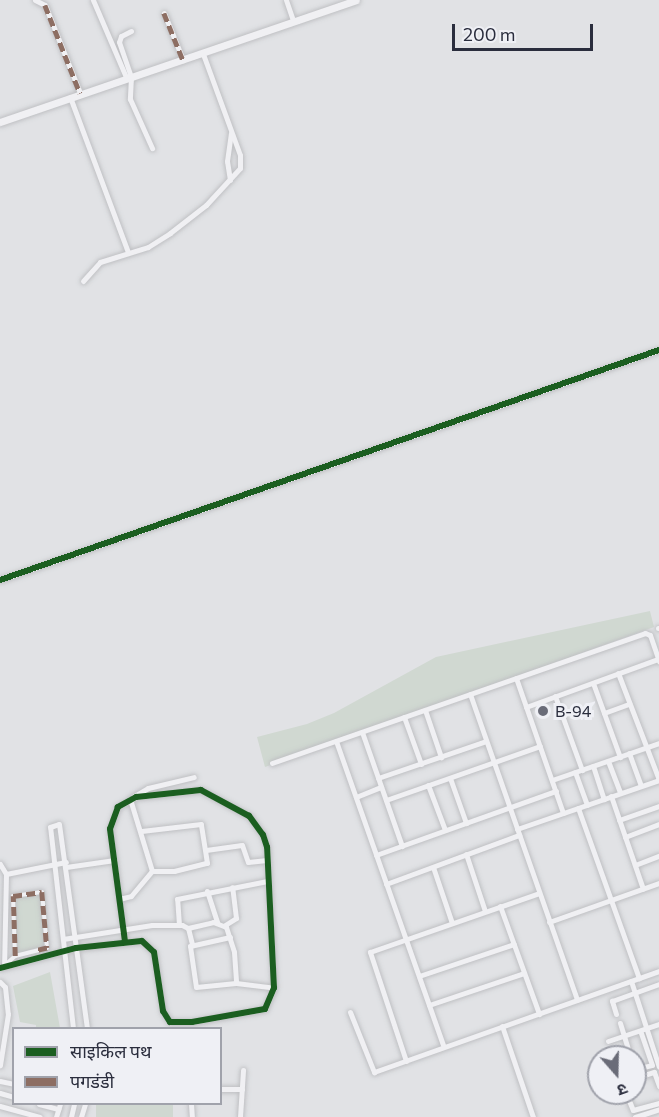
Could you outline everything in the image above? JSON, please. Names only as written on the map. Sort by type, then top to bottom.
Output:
[{"type":"street","points":[[35,0],[45,5],[80,93]]},
{"type":"street","points":[[93,0],[129,78]]},
{"type":"street","points":[[286,0],[293,20]]},
{"type":"street","points":[[0,122],[80,93],[203,54],[337,3],[356,0]]},
{"type":"street","points":[[164,13],[183,60]]},
{"type":"street","points":[[131,31],[119,38],[129,78],[130,99],[152,148]]},
{"type":"street","points":[[83,281],[98,264],[148,247],[170,233],[206,206],[241,165],[203,54]]},
{"type":"street","points":[[70,97],[128,252]]},
{"type":"street","points":[[230,180],[227,161],[231,133]]},
{"type":"street","points":[[0,580],[659,350]]},
{"type":"street","points":[[272,763],[645,633],[650,634],[659,660],[526,707]]},
{"type":"street","points":[[386,884],[466,855],[563,813],[659,780],[618,674]]},
{"type":"street","points":[[516,678],[563,813]]},
{"type":"street","points":[[593,682],[620,757]]},
{"type":"street","points":[[470,694],[577,1000]]},
{"type":"street","points":[[555,696],[582,770]]},
{"type":"street","points":[[604,712],[629,704]]},
{"type":"street","points":[[425,710],[441,757]]},
{"type":"street","points":[[404,717],[421,764]]},
{"type":"street","points":[[362,732],[402,846]]},
{"type":"street","points":[[336,741],[444,1047]]},
{"type":"street","points":[[378,778],[486,741]]},
{"type":"street","points":[[552,780],[659,743]]},
{"type":"street","points":[[386,800],[540,746]]},
{"type":"street","points":[[629,753],[641,786]]},
{"type":"street","points":[[608,761],[620,793]]},
{"type":"street","points":[[593,766],[604,799]]},
{"type":"street","points":[[575,772],[587,805]]},
{"type":"street","points":[[125,942],[109,824],[118,807],[148,788],[194,777]]},
{"type":"street","points":[[450,778],[466,823]]},
{"type":"street","points":[[428,785],[445,830]]},
{"type":"street","points":[[356,797],[381,787]]},
{"type":"street","points":[[2,967],[76,948],[145,942],[152,947],[163,1011],[174,1023],[257,1012],[267,1005],[273,988],[266,840],[256,823],[216,795],[193,790],[131,798]]},
{"type":"street","points":[[376,855],[556,791]]},
{"type":"street","points":[[611,796],[643,889]]},
{"type":"street","points":[[131,798],[152,871]]},
{"type":"street","points":[[619,820],[659,806]]},
{"type":"street","points":[[578,808],[639,978]]},
{"type":"street","points":[[119,899],[131,896],[152,871],[202,866],[207,862],[201,824],[141,831]]},
{"type":"street","points":[[625,837],[659,824]]},
{"type":"street","points":[[73,1027],[54,864],[53,825],[61,826],[87,1027]]},
{"type":"street","points":[[206,850],[242,845],[248,862],[267,860]]},
{"type":"street","points":[[466,855],[485,912]]},
{"type":"street","points":[[634,865],[659,856]]},
{"type":"street","points":[[6,874],[54,864],[114,860]]},
{"type":"street","points":[[0,864],[6,874],[2,967]]},
{"type":"street","points":[[433,867],[452,923]]},
{"type":"street","points":[[179,925],[175,900],[207,891],[267,881]]},
{"type":"street","points":[[549,922],[659,883]]},
{"type":"street","points":[[225,925],[236,918],[232,887]]},
{"type":"street","points":[[207,891],[217,922]]},
{"type":"street","points":[[2,967],[15,956],[47,948],[42,892],[13,896],[15,956]]},
{"type":"street","points":[[406,1060],[369,953],[539,893]]},
{"type":"street","points":[[500,906],[538,1014]]},
{"type":"street","points":[[63,939],[123,929],[179,925],[188,928],[217,922],[225,925],[230,937],[236,983]]},
{"type":"street","points":[[188,928],[192,944],[190,961],[196,987],[236,983],[273,988]]},
{"type":"street","points":[[192,944],[230,937]]},
{"type":"street","points":[[419,976],[514,944]]},
{"type":"street","points":[[350,1012],[374,1072],[659,971]]},
{"type":"street","points":[[429,1005],[524,973]]},
{"type":"street","points":[[631,981],[652,1065],[647,1066]]},
{"type":"street","points":[[0,982],[5,987],[8,1007],[0,1065]]},
{"type":"street","points":[[616,1014],[612,1001],[659,984]]},
{"type":"street","points":[[0,1008],[8,1007]]},
{"type":"street","points":[[620,1023],[627,1045]]},
{"type":"street","points":[[608,1041],[659,1024]]},
{"type":"street","points":[[502,1026],[533,1117]]},
{"type":"street","points":[[643,1029],[659,1067]]},
{"type":"street","points":[[240,1117],[243,1070]]},
{"type":"street","points":[[647,1074],[654,1072],[659,1086]]},
{"type":"street","points":[[222,1089],[242,1089]]},
{"type":"street","points":[[631,1105],[633,1110],[659,1102]]},
{"type":"street","points":[[56,1117],[59,1106]]},
{"type":"street","points":[[0,1107],[40,1117]]},
{"type":"street","points":[[636,1117],[659,1109]]},
{"type":"shaded area","points":[[650,611],[654,627],[265,767],[257,737],[307,724],[334,713],[436,657]]},
{"type":"shaded area","points":[[45,891],[50,950],[13,956],[12,896]]},
{"type":"shaded area","points":[[50,972],[60,1027],[36,1027],[36,1025],[20,1022],[13,986]]},
{"type":"shaded area","points":[[96,1105],[173,1105],[173,1117],[96,1117]]},
{"type":"marked path","points":[[45,5],[80,93]]},
{"type":"marked path","points":[[164,13],[183,60]]},
{"type":"marked path","points":[[15,956],[13,896],[42,892],[47,948],[35,951]]},
{"type":"cycle path","points":[[0,580],[659,350]]},
{"type":"cycle path","points":[[0,968],[76,948],[142,941],[154,952],[163,1011],[170,1022],[192,1022],[265,1009],[274,988],[267,847],[263,835],[249,816],[201,790],[136,797],[118,807],[110,829],[125,942]]},
{"type":"place","name":"B-94","points":[[543,711]]}]
